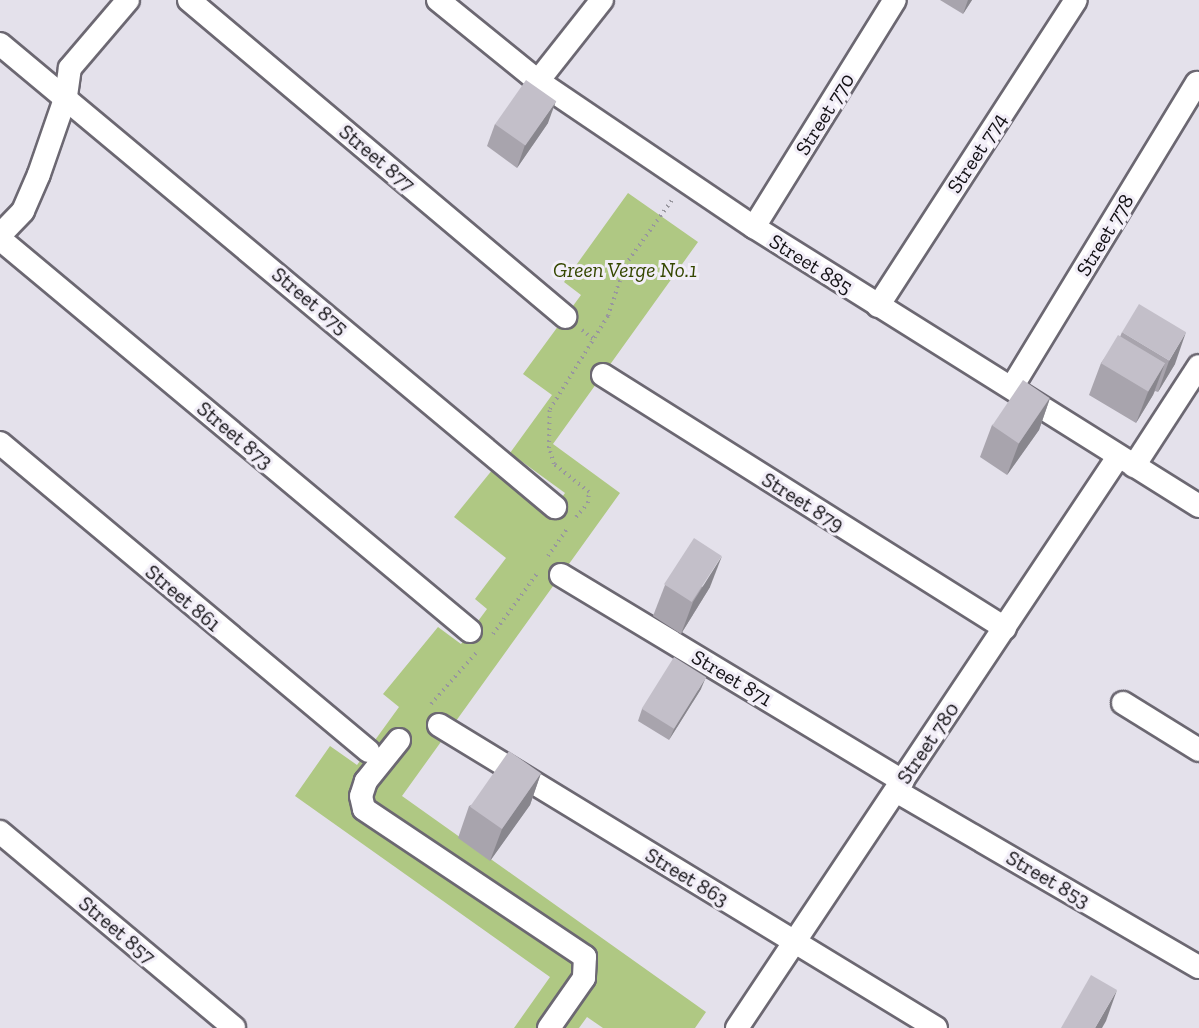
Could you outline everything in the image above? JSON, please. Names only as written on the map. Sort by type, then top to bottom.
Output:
[{"type":"street","points":[[0,235],[23,211],[66,96],[70,68],[128,0]]},
{"type":"street","name":"Street 877","points":[[189,0],[565,316]]},
{"type":"street","name":"Street 885","points":[[438,0],[538,81],[754,227],[1012,387],[1199,507]]},
{"type":"street","points":[[538,81],[602,0]]},
{"type":"street","name":"Street 770","points":[[754,227],[895,0]]},
{"type":"street","name":"Street 774","points":[[878,306],[1076,0]]},
{"type":"street","name":"Street 875","points":[[0,44],[25,67],[66,96],[555,507]]},
{"type":"street","name":"Street 778","points":[[1012,387],[1197,83]]},
{"type":"street","name":"Street 873","points":[[0,239],[478,642]]},
{"type":"street","name":"Street 780","points":[[737,1028],[1005,628],[1199,366]]},
{"type":"street","name":"Street 879","points":[[603,375],[1005,628]]},
{"type":"street","name":"Street 861","points":[[0,443],[368,751]]},
{"type":"street","name":"Street 871","points":[[561,575],[900,786]]},
{"type":"street","points":[[1123,703],[1199,750]]},
{"type":"street","name":"Street 863","points":[[431,719],[936,1028]]},
{"type":"street","points":[[399,740],[366,781],[361,796],[364,809],[585,957],[584,978],[549,1028]]},
{"type":"street","name":"Street 853","points":[[900,786],[1199,968]]},
{"type":"street","name":"Street 857","points":[[0,832],[234,1028]]},
{"type":"path","points":[[431,719],[478,642],[588,502],[589,492],[554,464],[549,448],[550,409],[608,316],[625,265],[686,181]]},
{"type":"green space","name":"Green Verge No.1","points":[[628,193],[698,242],[553,444],[620,493],[402,796],[706,1012],[695,1028],[603,1028],[587,1017],[579,1028],[514,1028],[550,977],[295,796],[330,746],[357,765],[399,707],[383,694],[438,627],[461,644],[487,609],[475,599],[506,558],[454,517],[493,469],[550,514],[565,493],[510,453],[552,395],[523,374],[581,295],[564,282]]},
{"type":"building","points":[[526,80],[556,101],[525,145],[495,124]]},
{"type":"building","points":[[1139,304],[1186,332],[1169,361],[1122,332]]},
{"type":"building","points":[[1118,335],[1165,363],[1148,392],[1101,363]]},
{"type":"building","points":[[1023,380],[1050,398],[1019,443],[992,426]]},
{"type":"building","points":[[694,538],[722,556],[692,602],[664,584]]},
{"type":"building","points":[[674,657],[706,677],[674,729],[642,709]]},
{"type":"building","points":[[509,751],[541,773],[502,829],[470,807]]},
{"type":"building","points":[[1091,975],[1117,990],[1095,1028],[1061,1028]]}]
